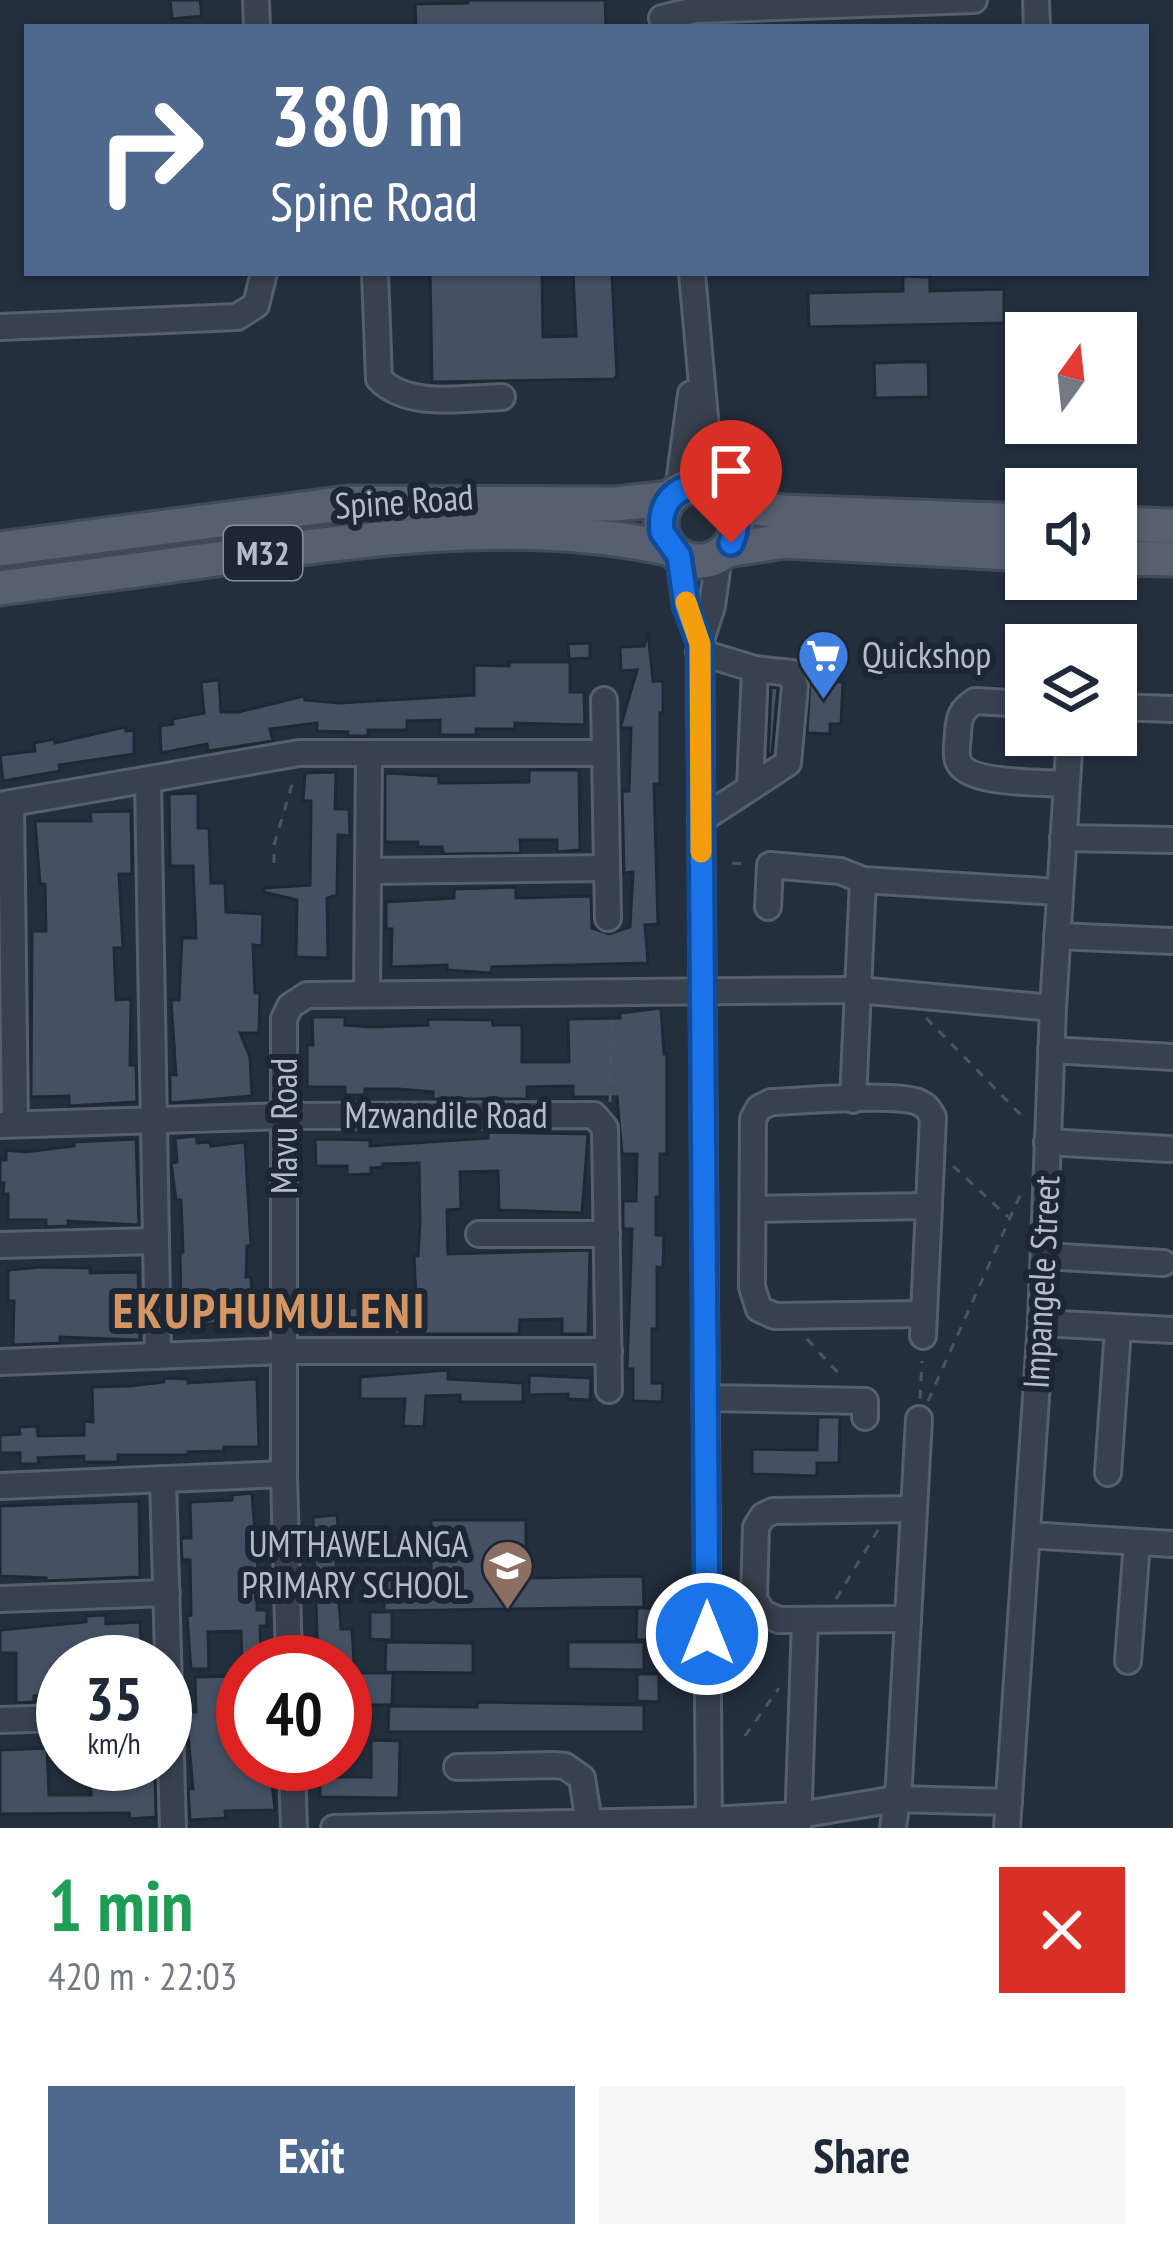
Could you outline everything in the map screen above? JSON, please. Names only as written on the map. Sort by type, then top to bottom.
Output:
[{"type":"main road","name":"Spine Road","points":[[0,549],[346,503],[616,504],[674,495],[700,485],[726,498],[784,512],[1005,519]]},
{"type":"main road","points":[[674,495],[660,524],[675,553]]},
{"type":"main road","points":[[722,553],[737,527],[726,498]]},
{"type":"main road","points":[[1137,525],[1173,526]]},
{"type":"main road","name":"Spine Road","points":[[0,588],[325,545],[413,538],[572,533],[616,537],[699,561],[785,541],[1005,553]]},
{"type":"main road","points":[[1137,558],[1173,559]]},
{"type":"street","points":[[660,15],[974,0]]},
{"type":"street","points":[[0,327],[237,317],[256,305],[263,276]]},
{"type":"street","points":[[375,276],[380,380],[389,389],[426,398],[502,397]]},
{"type":"street","points":[[692,276],[707,440],[726,498]]},
{"type":"street","points":[[674,495],[696,344]]},
{"type":"street","points":[[675,553],[700,648]]},
{"type":"street","points":[[709,1824],[700,648],[722,553]]},
{"type":"street","points":[[700,648],[755,669],[791,673],[795,686],[788,764],[701,820]]},
{"type":"street","points":[[750,788],[755,669]]},
{"type":"street","points":[[604,700],[608,918]]},
{"type":"street","points":[[1005,703],[975,701],[959,720],[957,758],[965,770],[981,778],[1066,784]]},
{"type":"street","points":[[1137,708],[1173,709]]},
{"type":"street","points":[[8,1124],[5,804],[299,753],[604,753]]},
{"type":"street","points":[[367,994],[369,753]]},
{"type":"street","name":"Impangele Street","points":[[1007,1828],[1041,1323],[1068,756]]},
{"type":"street","points":[[148,780],[158,1355]]},
{"type":"street","points":[[1063,838],[1173,840]]},
{"type":"street","points":[[768,907],[770,865],[840,871],[863,880],[1059,892]]},
{"type":"street","points":[[368,871],[606,868]]},
{"type":"street","points":[[854,1100],[863,880]]},
{"type":"street","points":[[1057,936],[1173,941]]},
{"type":"street","name":"Mavu Road","points":[[289,1635],[284,1474],[284,1019],[290,1006],[307,995],[858,990],[1053,1008]]},
{"type":"street","points":[[1051,1050],[1173,1057]]},
{"type":"street","points":[[854,1100],[914,1100],[933,1117],[923,1325],[775,1316],[759,1310],[754,1300],[753,1119],[759,1108],[771,1102],[854,1100]]},
{"type":"street","name":"Mzwandile Road","points":[[8,1124],[284,1116],[594,1115],[602,1120]]},
{"type":"street","points":[[602,1120],[609,1390]]},
{"type":"street","points":[[1047,1142],[1169,1149]]},
{"type":"street","points":[[753,1209],[929,1206]]},
{"type":"street","points":[[479,1234],[607,1234]]},
{"type":"street","points":[[0,1245],[156,1241]]},
{"type":"street","points":[[1044,1256],[1163,1263]]},
{"type":"street","points":[[1041,1323],[1173,1330]]},
{"type":"street","points":[[1108,1473],[1118,1329]]},
{"type":"street","points":[[0,1362],[284,1351],[608,1351]]},
{"type":"street","points":[[705,1398],[865,1409]]},
{"type":"street","points":[[893,1828],[908,1619],[902,1509],[919,1419]]},
{"type":"street","points":[[0,1486],[284,1474]]},
{"type":"street","points":[[164,1479],[167,1635]]},
{"type":"street","points":[[902,1509],[773,1511],[763,1516],[756,1528],[754,1599],[763,1612],[779,1620],[908,1619]]},
{"type":"street","points":[[1027,1535],[1173,1544]]},
{"type":"street","points":[[1127,1661],[1136,1542]]},
{"type":"street","points":[[0,1599],[166,1593]]},
{"type":"street","points":[[799,1822],[813,1620]]},
{"type":"street","points":[[0,1720],[36,1719]]},
{"type":"street","points":[[458,1767],[565,1766],[582,1778],[589,1822]]},
{"type":"street","points":[[171,1791],[173,1828]]},
{"type":"street","points":[[293,1791],[294,1828]]},
{"type":"street","points":[[334,1828],[799,1822],[896,1799],[1009,1802]]},
{"type":"path","points":[[274,863],[274,845],[299,753]]},
{"type":"path","points":[[602,1120],[611,1100],[613,991]]},
{"type":"path","points":[[903,994],[1047,1142]]},
{"type":"path","points":[[932,1146],[1009,1218]]},
{"type":"path","points":[[919,1419],[1028,1180]]},
{"type":"path","points":[[793,1317],[865,1409]]},
{"type":"path","points":[[919,1419],[923,1325]]},
{"type":"path","points":[[813,1620],[902,1509]]},
{"type":"path","points":[[745,1736],[781,1685]]},
{"type":"building","points":[[170,0],[200,0],[202,16],[172,19]]},
{"type":"building","points":[[605,0],[606,24],[416,24],[415,4]]},
{"type":"building","points":[[430,276],[542,276],[543,337],[576,336],[573,276],[612,276],[614,379],[432,382]]},
{"type":"building","points":[[903,276],[930,277],[930,291],[1004,289],[1004,323],[809,327],[808,293],[903,291]]},
{"type":"building","points":[[928,362],[929,397],[875,398],[874,363]]},
{"type":"building","points":[[648,632],[653,681],[663,681],[663,713],[660,784],[654,784],[658,924],[645,925],[648,963],[492,967],[491,973],[447,970],[447,965],[391,967],[392,929],[386,929],[386,902],[454,898],[454,889],[516,887],[516,898],[591,896],[592,928],[609,934],[630,927],[633,872],[624,873],[622,791],[629,791],[631,728],[621,725],[637,670],[621,671],[620,647],[644,646]]},
{"type":"building","points":[[590,643],[590,658],[569,659],[568,644]]},
{"type":"building","points":[[509,662],[570,662],[570,692],[584,692],[585,725],[515,723],[515,729],[440,735],[440,720],[407,721],[407,730],[368,730],[368,736],[348,736],[348,732],[317,731],[317,723],[270,729],[273,741],[208,751],[207,744],[161,753],[160,726],[204,713],[201,682],[219,680],[221,712],[238,712],[304,696],[305,700],[340,703],[474,695],[474,665],[509,666]]},
{"type":"building","points":[[810,680],[843,682],[841,724],[830,724],[830,734],[807,733]]},
{"type":"building","points":[[771,687],[778,688],[772,754],[768,756]]},
{"type":"building","points":[[125,727],[134,730],[134,754],[59,765],[60,771],[3,781],[0,755],[35,751],[34,743],[54,739],[55,743]]},
{"type":"building","points":[[529,770],[579,770],[580,850],[557,852],[557,840],[520,840],[521,853],[443,854],[442,847],[418,847],[418,842],[385,842],[385,773],[439,776],[439,783],[529,782]]},
{"type":"building","points":[[336,772],[335,809],[349,809],[350,836],[338,835],[337,895],[327,898],[328,958],[296,957],[297,900],[263,892],[264,888],[310,885],[311,801],[303,801],[305,773]]},
{"type":"building","points":[[198,793],[198,828],[209,828],[211,883],[225,883],[226,912],[263,914],[262,946],[253,945],[255,993],[260,993],[259,1033],[240,1033],[250,1057],[252,1096],[170,1103],[170,1074],[176,1075],[171,1000],[179,1000],[182,938],[196,938],[193,866],[170,866],[169,794]]},
{"type":"building","points":[[131,811],[132,874],[119,874],[123,948],[114,948],[116,1000],[131,999],[130,1065],[136,1065],[137,1102],[69,1106],[69,1096],[31,1097],[32,931],[46,931],[45,884],[40,884],[35,821],[91,821],[90,812]]},
{"type":"building","points":[[661,1008],[667,1054],[667,1154],[660,1154],[660,1197],[656,1197],[656,1235],[664,1235],[663,1268],[657,1267],[652,1383],[663,1383],[662,1402],[633,1401],[633,1369],[627,1369],[632,1229],[623,1229],[623,1201],[636,1201],[637,1154],[622,1154],[617,1097],[573,1097],[573,1086],[527,1087],[527,1099],[433,1099],[433,1092],[398,1089],[365,1089],[365,1095],[345,1095],[345,1087],[307,1087],[312,1017],[345,1017],[345,1025],[371,1027],[428,1025],[428,1019],[522,1025],[522,1062],[569,1062],[568,1019],[620,1018],[620,1013]]},
{"type":"building","points":[[488,1132],[588,1134],[582,1213],[499,1210],[498,1171],[460,1172],[461,1209],[447,1210],[448,1254],[590,1250],[588,1334],[562,1334],[562,1319],[520,1320],[519,1334],[314,1331],[314,1309],[382,1307],[382,1297],[416,1297],[414,1256],[418,1256],[420,1224],[419,1163],[383,1164],[371,1168],[371,1174],[347,1175],[347,1166],[316,1166],[315,1139],[370,1140],[370,1146],[488,1138]]},
{"type":"building","points":[[197,1136],[197,1143],[210,1142],[211,1146],[245,1142],[251,1246],[247,1246],[246,1277],[251,1277],[253,1321],[177,1326],[183,1252],[181,1200],[176,1200],[171,1163],[177,1162],[175,1138]]},
{"type":"building","points":[[136,1139],[139,1225],[68,1221],[69,1226],[46,1227],[46,1220],[8,1220],[8,1194],[3,1194],[4,1183],[0,1183],[0,1160],[6,1160],[6,1150]]},
{"type":"building","points":[[8,1270],[138,1272],[140,1340],[60,1337],[60,1343],[13,1345],[14,1301],[8,1301]]},
{"type":"building","points":[[448,1370],[448,1379],[523,1383],[523,1402],[460,1402],[460,1395],[426,1396],[424,1427],[403,1426],[405,1399],[360,1399],[360,1377]]},
{"type":"building","points":[[529,1375],[591,1378],[590,1400],[568,1399],[568,1394],[529,1395]]},
{"type":"building","points":[[164,1378],[188,1379],[188,1383],[257,1379],[259,1447],[224,1447],[224,1451],[188,1455],[118,1455],[118,1462],[84,1462],[84,1456],[38,1458],[39,1464],[20,1464],[20,1453],[0,1453],[0,1435],[20,1434],[19,1427],[37,1426],[38,1436],[84,1435],[84,1421],[93,1422],[92,1387],[164,1382]]},
{"type":"building","points":[[818,1417],[840,1417],[839,1463],[817,1463],[817,1476],[752,1474],[752,1449],[817,1450]]},
{"type":"building","points":[[252,1493],[258,1533],[257,1610],[267,1610],[267,1626],[260,1626],[260,1635],[208,1632],[209,1669],[192,1669],[187,1616],[191,1615],[190,1560],[182,1560],[181,1538],[191,1538],[190,1502],[232,1500],[232,1495]]},
{"type":"building","points":[[139,1501],[140,1577],[46,1581],[0,1576],[0,1506]]},
{"type":"building","points":[[337,1515],[339,1536],[334,1537],[341,1629],[352,1629],[352,1635],[317,1635],[313,1517]]},
{"type":"building","points":[[431,1520],[526,1520],[526,1578],[643,1576],[644,1607],[384,1611],[384,1580],[431,1580]]},
{"type":"building","points":[[637,1608],[659,1608],[658,1640],[636,1640]]},
{"type":"building","points":[[370,1612],[392,1612],[392,1640],[370,1635]]},
{"type":"building","points":[[106,1615],[106,1624],[140,1622],[141,1635],[36,1635],[36,1696],[34,1702],[16,1703],[16,1653],[0,1653],[0,1630],[86,1622],[86,1616]]},
{"type":"building","points":[[386,1642],[473,1643],[473,1673],[385,1672]]},
{"type":"building","points":[[568,1642],[644,1642],[644,1670],[568,1669]]},
{"type":"building","points":[[372,1673],[393,1673],[392,1705],[372,1705]]},
{"type":"building","points":[[637,1674],[659,1674],[659,1702],[637,1701]]},
{"type":"building","points":[[195,1677],[216,1677],[216,1791],[273,1791],[275,1810],[225,1811],[226,1818],[190,1820]]},
{"type":"building","points":[[477,1702],[644,1705],[644,1732],[388,1732],[389,1706],[477,1707]]},
{"type":"building","points":[[372,1740],[400,1741],[399,1798],[320,1797],[320,1791],[372,1791]]},
{"type":"building","points":[[36,1748],[36,1791],[49,1791],[49,1795],[155,1791],[156,1817],[0,1814],[0,1750]]},
{"type":"slow traffic","points":[[686,602],[700,644],[701,852]]},
{"type":"place","name":"Quickshop","points":[[823,701]]},
{"type":"place","name":"UMTHAWELANGA PRIMARY SCHOOL","points":[[507,1611]]},
{"type":"district","name":"EKUPHUMULENI","points":[[270,1311]]},
{"type":"route","points":[[707,1634],[700,644],[686,606],[679,556],[662,532],[661,516],[670,498],[688,487],[715,488],[735,511],[737,527],[731,543]]}]
